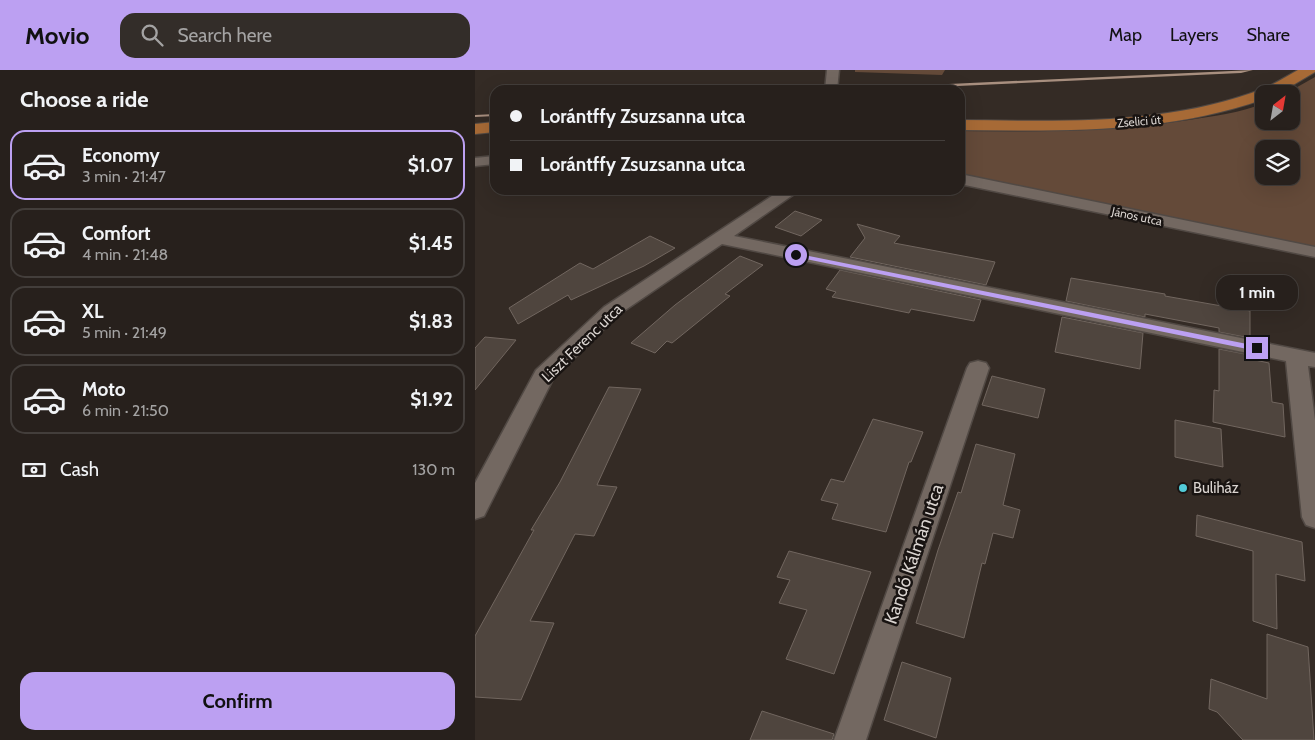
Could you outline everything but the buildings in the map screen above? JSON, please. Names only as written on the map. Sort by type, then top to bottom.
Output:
[{"type":"main road","name":"Zselici út","points":[[965,124],[1075,126],[1167,118],[1209,110],[1245,100],[1284,84],[1309,70]]},
{"type":"main road","points":[[475,128],[490,127]]},
{"type":"street","points":[[831,85],[833,70]]},
{"type":"street","points":[[475,162],[490,160]]},
{"type":"street","name":"János utca","points":[[965,180],[1315,252]]},
{"type":"street","name":"Liszt Ferenc utca","points":[[475,508],[544,375],[611,311],[785,195]]},
{"type":"street","points":[[721,239],[1305,358],[1315,517]]},
{"type":"street","name":"Kandó Kálmán utca","points":[[850,740],[979,368]]},
{"type":"shaded area","points":[[855,70],[945,70],[942,75],[855,72]]},
{"type":"shaded area","points":[[1315,77],[1315,247],[965,177],[965,131],[1046,131],[1132,127],[1218,116],[1255,106],[1255,130],[1300,130],[1300,86]]},
{"type":"waterway","points":[[953,85],[1251,70]]},
{"type":"waterway","points":[[475,116],[490,115]]},
{"type":"place","name":"Buliház","points":[[1183,488]]},
{"type":"route","points":[[796,255],[1257,348]]}]
